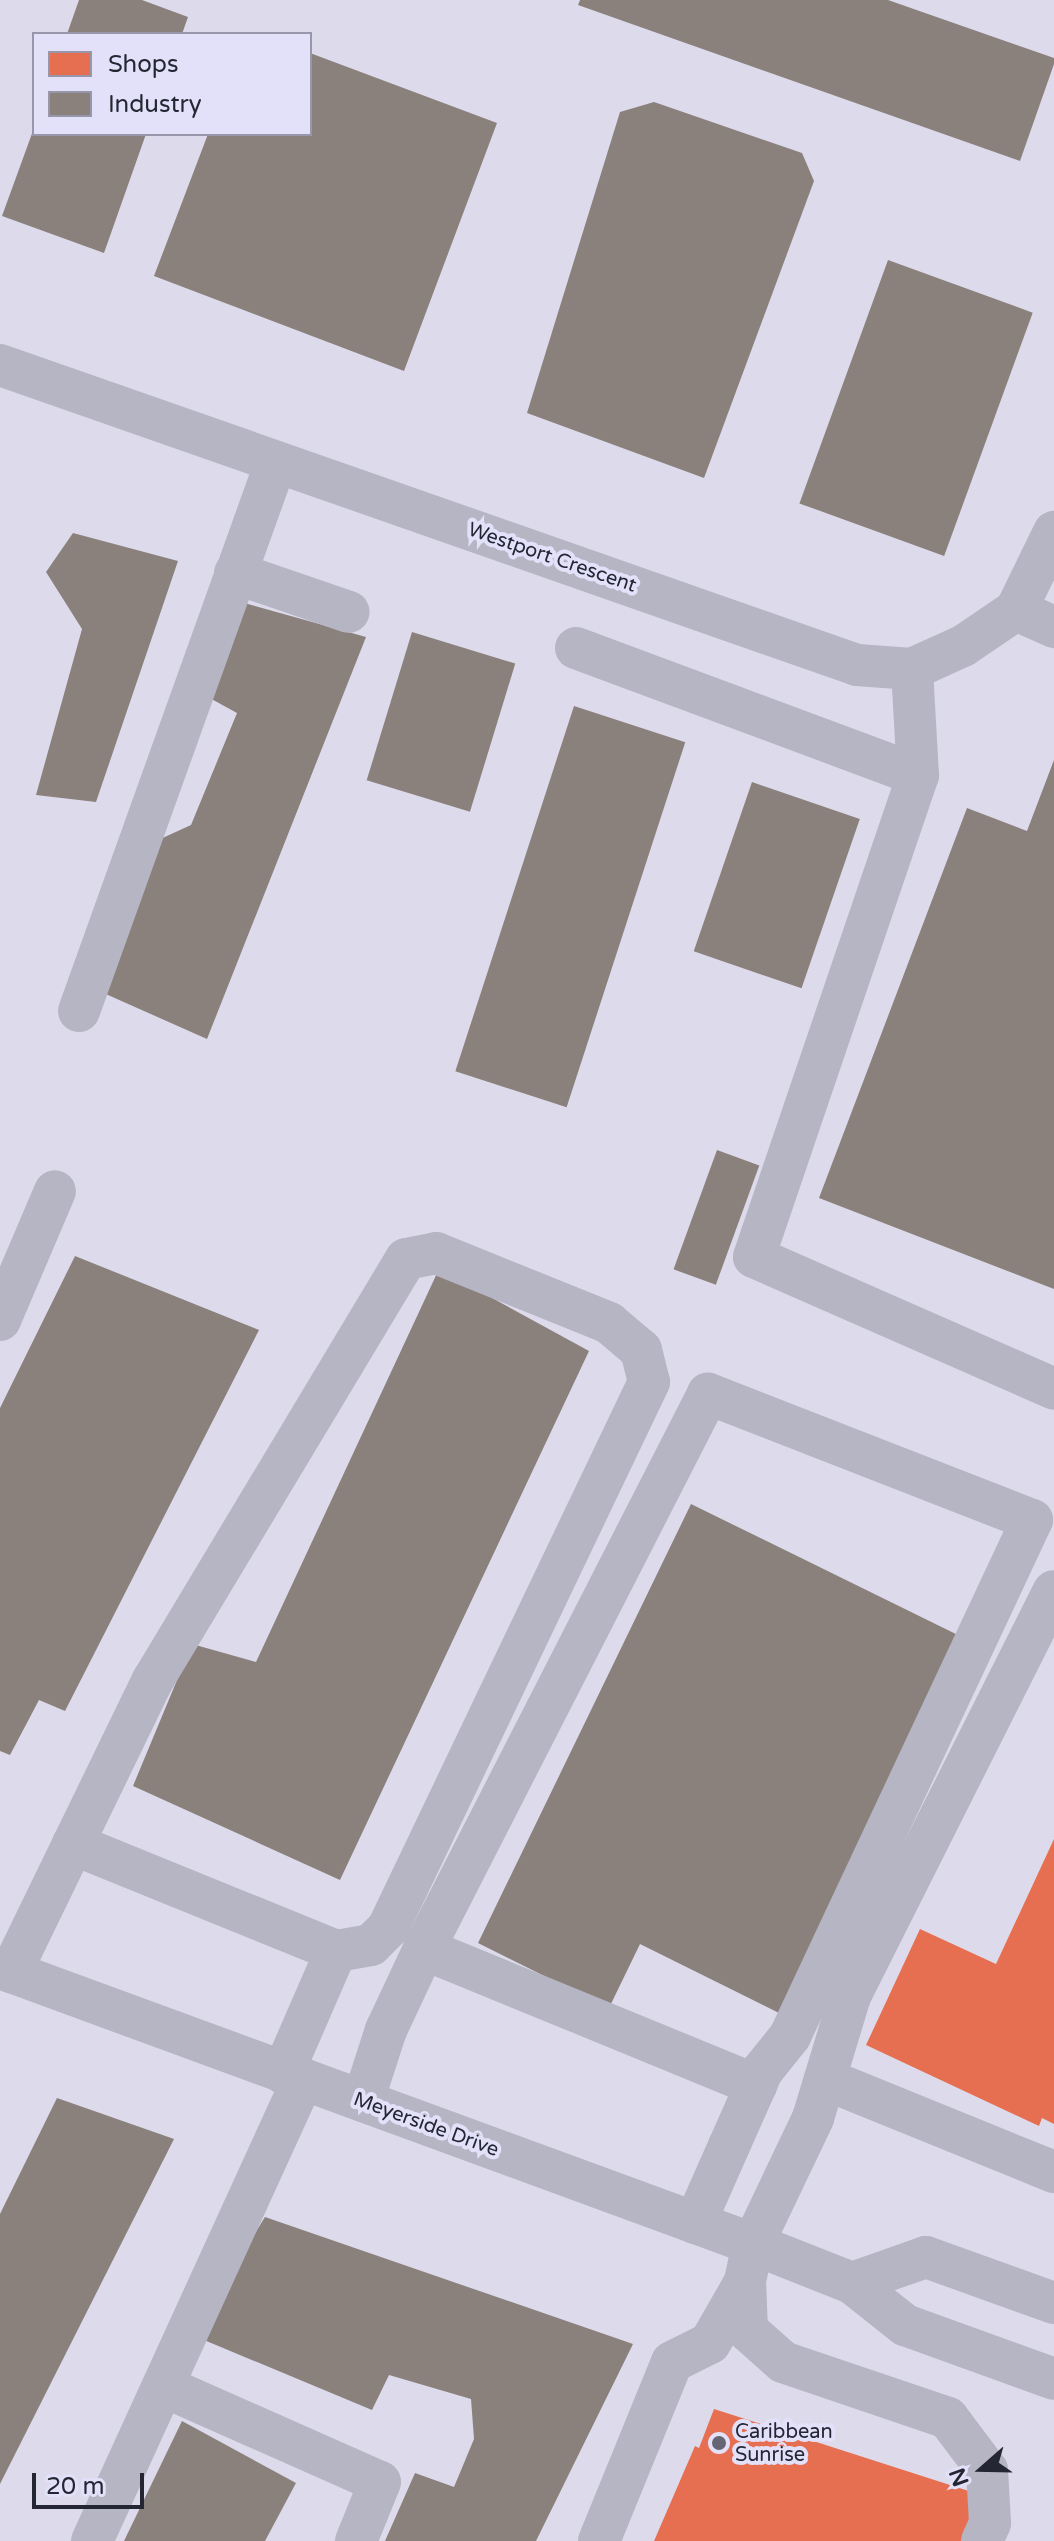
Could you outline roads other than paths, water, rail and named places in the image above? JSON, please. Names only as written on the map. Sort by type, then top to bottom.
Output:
[{"type":"street","name":"Westport Crescent","points":[[0,365],[857,665],[912,669],[963,646],[1016,610],[1054,532]]},
{"type":"street","points":[[79,1011],[276,462]]},
{"type":"street","points":[[235,573],[349,612]]},
{"type":"street","points":[[1016,610],[1054,627]]},
{"type":"street","points":[[576,648],[918,775]]},
{"type":"street","points":[[912,669],[918,775],[754,1257],[1054,1389]]},
{"type":"street","points":[[0,1320],[55,1191]]},
{"type":"street","points":[[6,1970],[73,1844],[153,1680],[406,1259],[436,1253],[609,1323],[641,1350],[649,1382],[388,1928],[371,1945],[336,1951],[73,1844]]},
{"type":"street","points":[[363,2101],[386,2030],[424,1949],[708,1394],[1032,1520],[790,2036],[762,2071],[695,2223]]},
{"type":"street","points":[[599,2541],[672,2362],[710,2343],[749,2263],[813,2118],[850,1996],[1054,1591]]},
{"type":"street","points":[[424,1949],[756,2085]]},
{"type":"street","points":[[92,2541],[163,2386],[293,2076],[336,1951]]},
{"type":"street","name":"Meyerside Drive","points":[[6,1970],[695,2223],[749,2263],[852,2283],[905,2325],[1054,2379]]},
{"type":"street","points":[[825,2079],[1054,2172]]},
{"type":"street","points":[[852,2283],[926,2257],[1054,2303]]},
{"type":"street","points":[[749,2263],[747,2330],[783,2362],[948,2418],[987,2470],[990,2523],[982,2541]]},
{"type":"street","points":[[163,2386],[380,2482],[356,2541]]},
{"type":"place","name":"Caribbean Sunrise","points":[[719,2443]]}]
